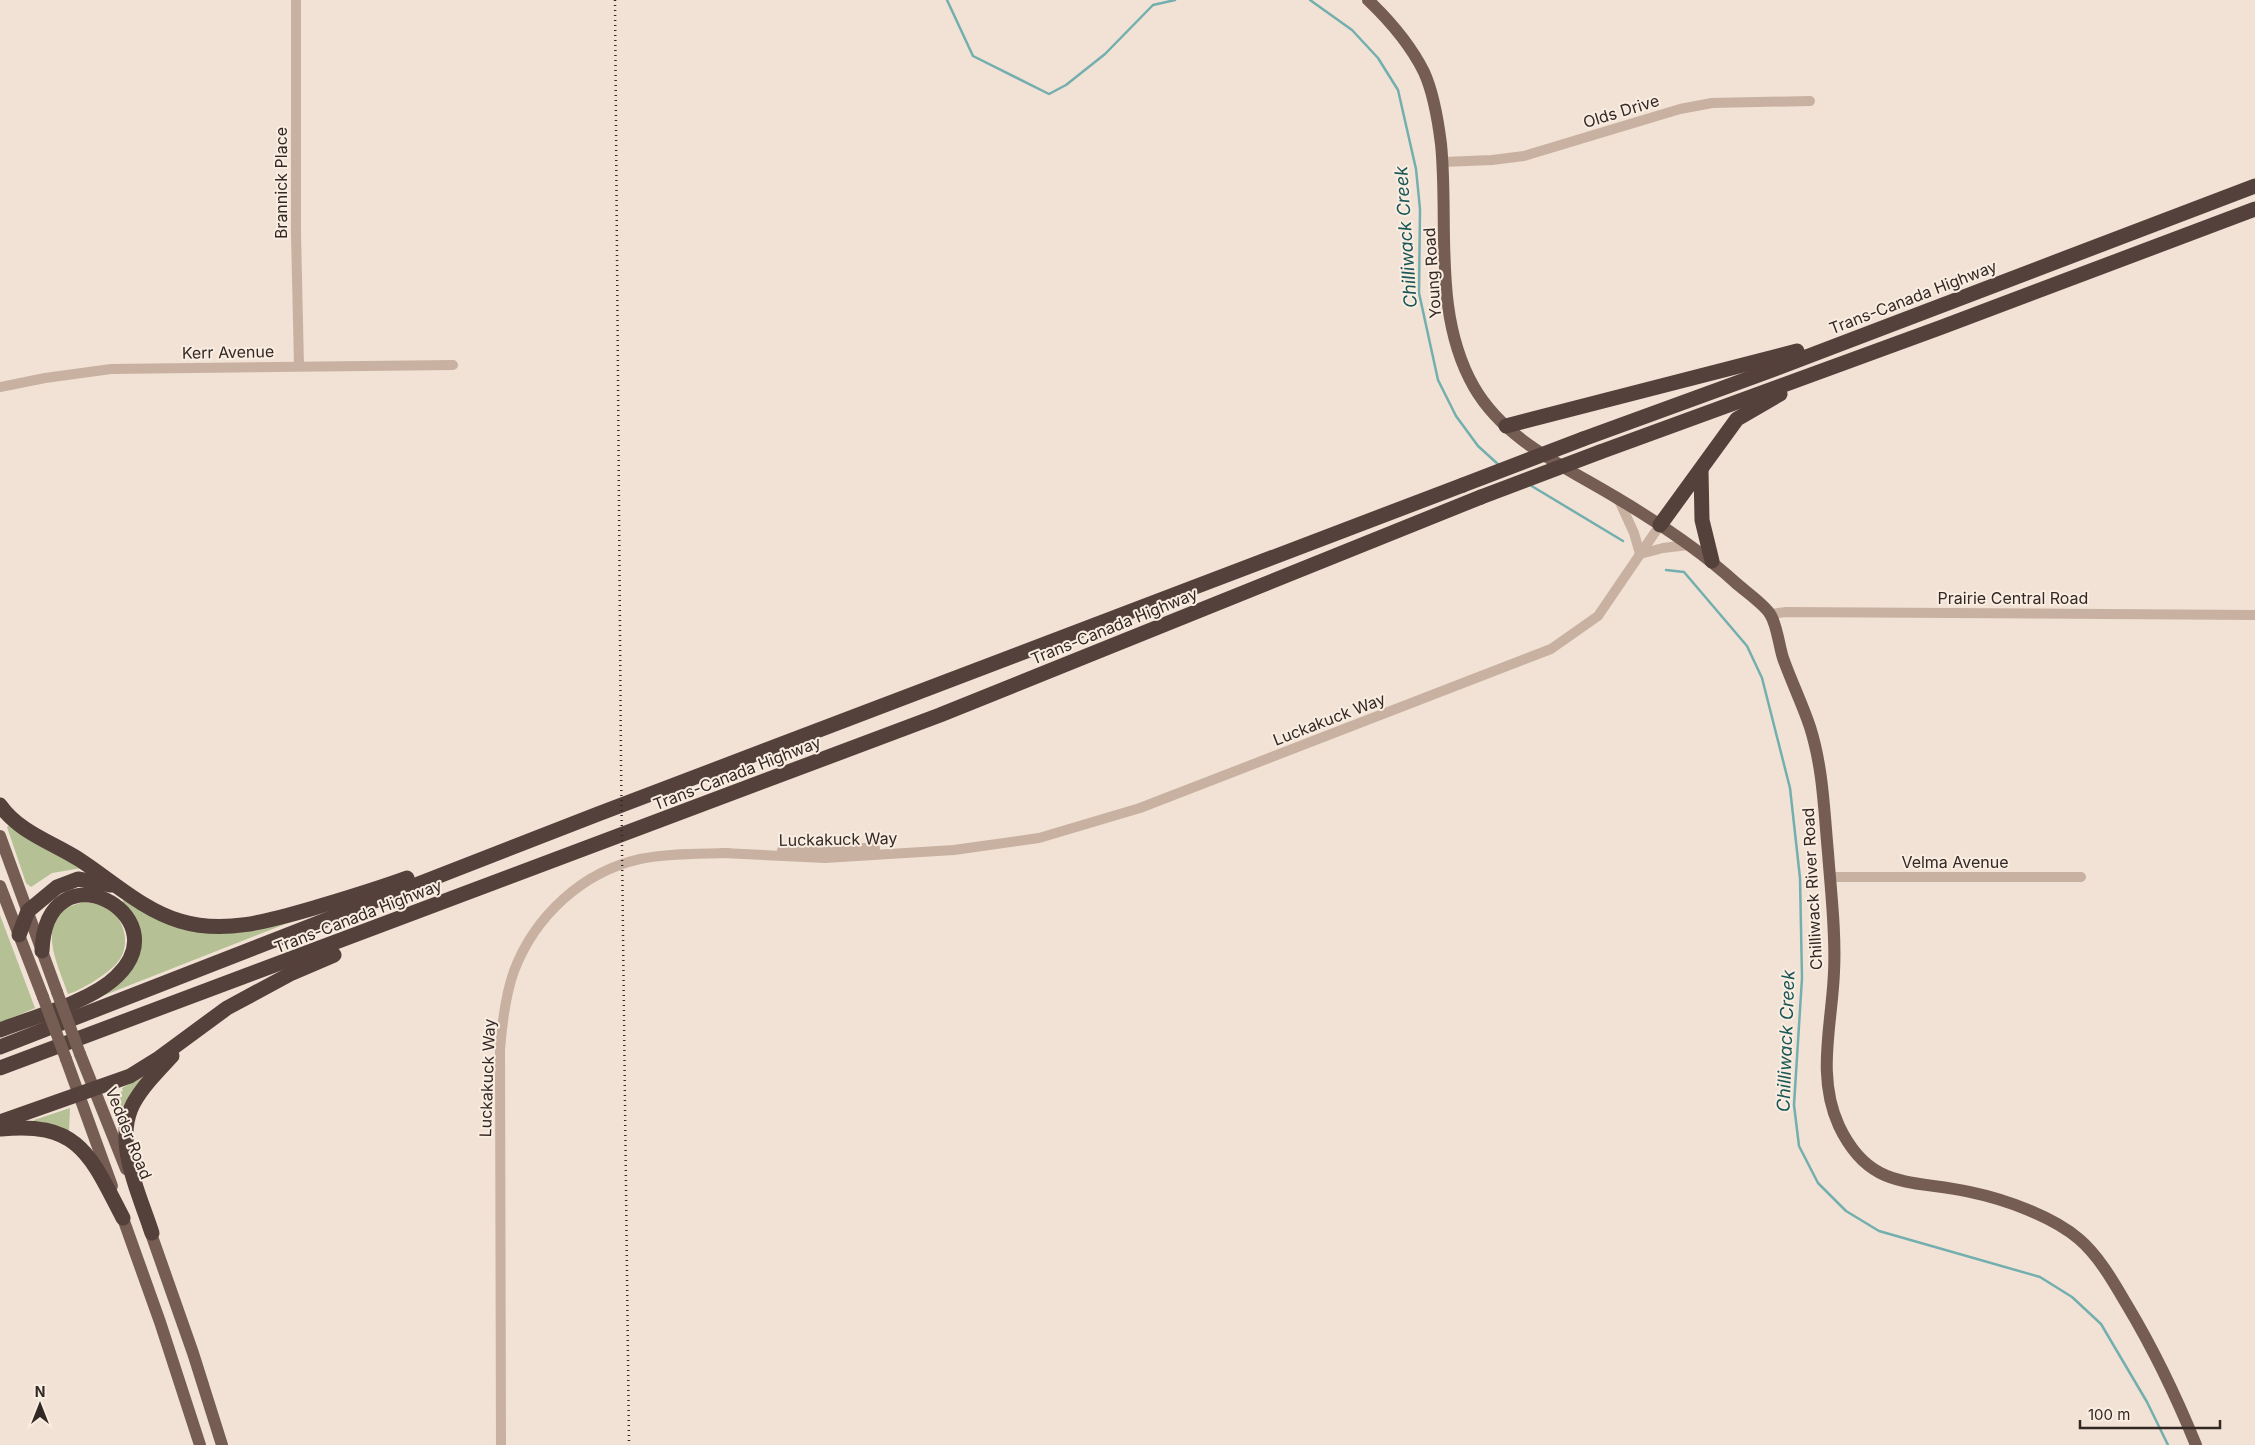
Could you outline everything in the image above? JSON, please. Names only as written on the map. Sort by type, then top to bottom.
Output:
[{"type":"highway","name":"Trans-Canada Highway","points":[[0,1046],[598,814],[2255,186]]},
{"type":"highway","points":[[1660,525],[1737,419],[1773,397],[1942,327],[2255,208]]},
{"type":"highway","points":[[1506,426],[1808,349],[1879,323],[1934,307]]},
{"type":"highway","name":"Trans-Canada Highway","points":[[0,1068],[940,715],[1481,497],[1942,327]]},
{"type":"highway","points":[[1701,470],[1703,525],[1712,561]]},
{"type":"highway","points":[[0,805],[22,828],[72,855],[117,887],[154,909],[178,921],[218,928],[266,922],[367,892],[598,814]]},
{"type":"highway","points":[[19,935],[28,911],[37,902],[67,882],[85,880],[117,887]]},
{"type":"highway","points":[[0,1122],[87,1092],[143,1069],[227,1008],[292,973],[386,933],[483,888]]},
{"type":"highway","points":[[0,1030],[94,992],[116,977],[132,956],[134,947],[132,928],[121,910],[114,903],[104,898],[86,895],[71,898],[60,905],[46,922],[42,951]]},
{"type":"highway","points":[[152,1233],[127,1154],[128,1119],[144,1087],[191,1035]]},
{"type":"highway","points":[[0,1129],[32,1127],[46,1130],[68,1139],[82,1149],[94,1163],[123,1218]]},
{"type":"main road","name":"Young Road","points":[[1368,0],[1395,29],[1424,73],[1438,119],[1443,162],[1447,295],[1456,342],[1473,386],[1488,407],[1506,426],[1537,451],[1660,525]]},
{"type":"main road","points":[[1660,525],[1712,561],[1770,614]]},
{"type":"main road","name":"Chilliwack River Road","points":[[1770,614],[1782,654],[1808,722],[1820,764],[1830,877],[1834,973],[1826,1042],[1826,1071],[1829,1101],[1840,1128],[1854,1151],[1870,1168],[1899,1182],[1971,1192],[1998,1200],[2038,1215],[2081,1240],[2115,1284],[2147,1338],[2176,1394],[2196,1445]]},
{"type":"main road","name":"Vedder Road","points":[[0,836],[80,1054],[87,1092],[123,1218],[160,1322],[200,1445]]},
{"type":"main road","name":"Vedder Road","points":[[0,886],[66,1059],[87,1092],[152,1233],[193,1352],[222,1445]]},
{"type":"street","name":"Brannick Place","points":[[296,0],[296,234],[299,366]]},
{"type":"street","name":"Olds Drive","points":[[1443,162],[1492,160],[1524,156],[1680,109],[1712,103],[1810,101]]},
{"type":"street","name":"Kerr Avenue","points":[[2,388],[45,378],[111,369],[453,365]]},
{"type":"street","points":[[1618,498],[1634,533],[1640,554],[1663,548],[1688,545]]},
{"type":"street","name":"Luckakuck Way","points":[[501,1445],[500,1050],[504,1014],[514,972],[529,940],[547,916],[567,895],[591,878],[615,866],[666,855],[723,853],[825,858],[954,850],[1040,838],[1140,808],[1551,649],[1598,616],[1660,525]]},
{"type":"street","name":"Prairie Central Road","points":[[1770,614],[1786,612],[2255,615]]},
{"type":"street","name":"Velma Avenue","points":[[1830,877],[2081,877]]},
{"type":"green space","points":[[10,825],[82,868],[52,873],[31,887],[26,883],[7,827]]},
{"type":"green space","points":[[124,900],[159,918],[266,927],[288,923],[87,1002],[108,988],[137,926],[133,914],[122,902]]},
{"type":"green space","points":[[83,902],[102,905],[116,915],[124,931],[124,948],[122,956],[108,972],[87,986],[68,994],[53,950],[53,928],[57,918],[65,909]]},
{"type":"green space","points":[[0,915],[35,1008],[0,1023]]},
{"type":"green space","points":[[145,1076],[121,1117],[113,1095],[123,1091],[122,1088]]},
{"type":"green space","points":[[70,1108],[69,1131],[34,1122],[34,1120]]},
{"type":"waterway","name":"Chilliwack Creek","points":[[947,0],[973,56],[1049,94],[1066,85],[1105,54],[1153,5],[1175,0]]},
{"type":"waterway","name":"Chilliwack Creek","points":[[1310,0],[1352,30],[1378,58],[1398,90],[1416,169],[1420,209],[1419,293],[1438,380],[1456,416],[1478,446],[1500,466]]},
{"type":"waterway","name":"Chilliwack Creek","points":[[1530,485],[1623,541]]},
{"type":"waterway","name":"Chilliwack Creek","points":[[1666,570],[1684,572],[1747,646],[1762,678],[1790,788],[1800,878],[1802,978],[1794,1105],[1799,1146],[1818,1183],[1846,1211],[1879,1231],[2040,1277],[2072,1297],[2101,1324],[2147,1402],[2168,1445]]},
{"type":"railway","points":[[615,0],[629,1445]]}]
